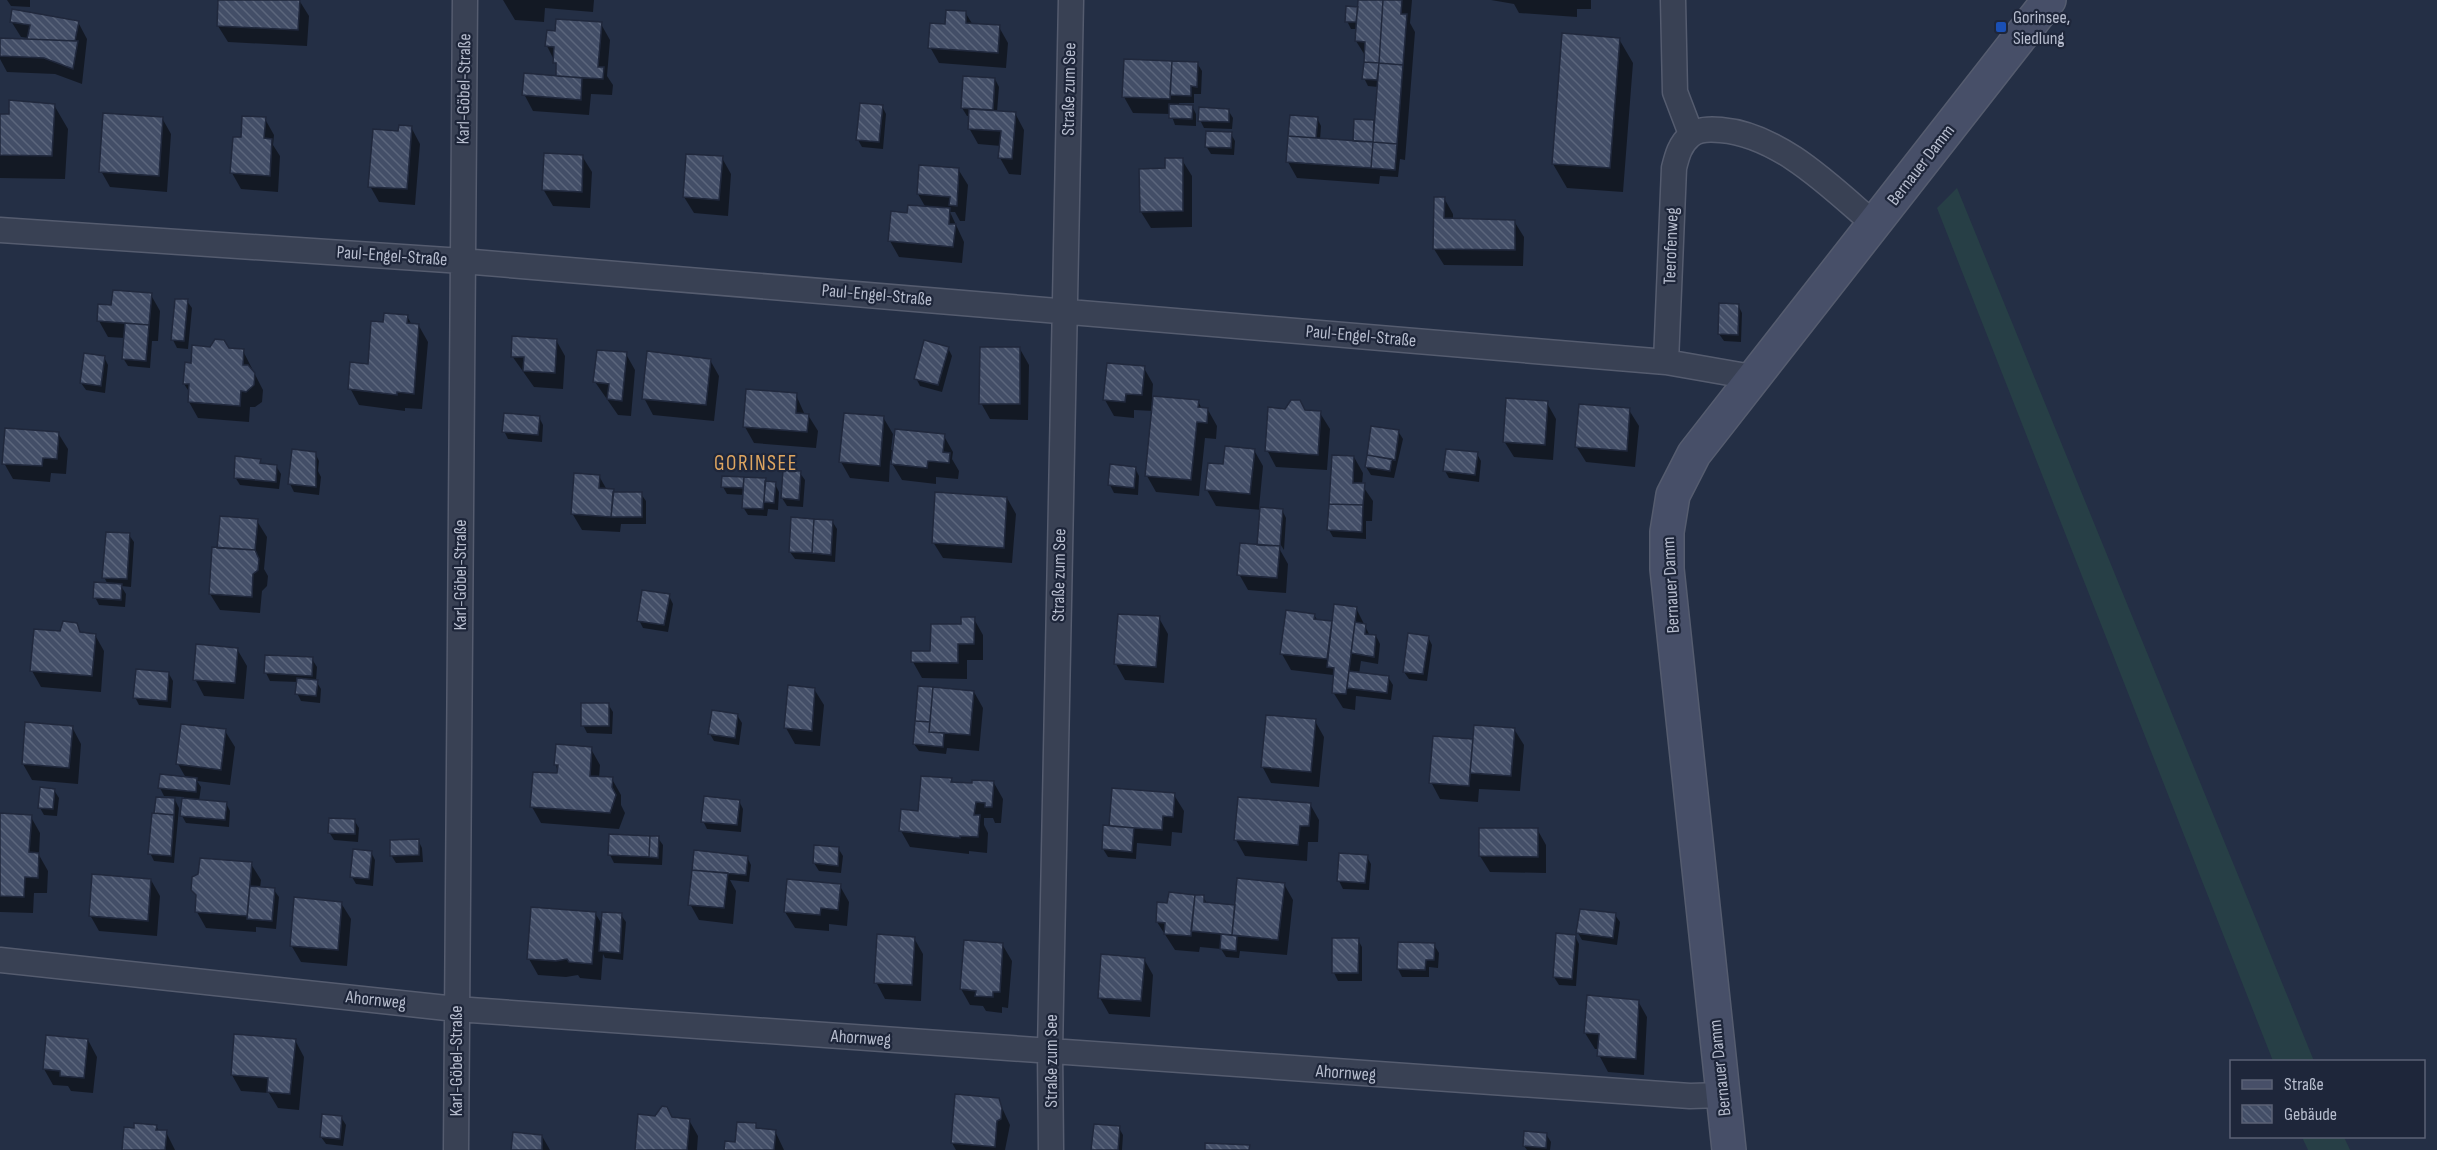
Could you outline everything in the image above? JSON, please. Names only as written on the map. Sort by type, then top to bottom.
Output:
[{"type":"main road","name":"Bernauer Damm","points":[[1729,1150],[1667,569],[1667,532],[1673,495],[1694,454],[1752,377],[1875,225],[2049,0]]},
{"type":"street","name":"Karl-Göbel-Straße","points":[[456,1150],[465,0]]},
{"type":"street","name":"Straße zum See","points":[[1051,1150],[1050,1051],[1071,0]]},
{"type":"street","points":[[1672,0],[1675,92],[1691,134],[1710,129],[1742,132],[1778,149],[1824,182],[1875,225]]},
{"type":"street","name":"Teerofenweg","points":[[1666,362],[1674,168],[1680,149],[1691,134]]},
{"type":"street","name":"Paul-Engel-Straße","points":[[0,230],[462,261],[1065,310],[1666,362],[1752,377]]},
{"type":"street","name":"Ahornweg","points":[[0,960],[456,1009],[1470,1082],[1690,1096],[1723,1095]]},
{"type":"shaded area","points":[[1957,188],[2314,1060],[2273,1060],[1937,208]]},
{"type":"shaded area","points":[[2302,1138],[2344,1138],[2350,1150],[2308,1150]]},
{"type":"building","points":[[218,0],[300,0],[298,30],[217,26]]},
{"type":"building","points":[[1358,0],[1383,0],[1379,63],[1364,62],[1365,42],[1355,41]]},
{"type":"building","points":[[1383,0],[1402,0],[1401,14],[1407,14],[1403,65],[1379,63]]},
{"type":"building","points":[[1346,6],[1358,7],[1356,22],[1345,22]]},
{"type":"building","points":[[12,9],[79,21],[75,41],[27,39],[30,25],[10,22]]},
{"type":"building","points":[[946,10],[966,11],[966,23],[1000,25],[998,53],[928,48],[930,23],[945,24]]},
{"type":"building","points":[[556,19],[602,22],[598,67],[604,67],[603,79],[556,76],[556,63],[553,63],[554,47],[545,46],[547,30],[555,31]]},
{"type":"building","points":[[1562,33],[1620,38],[1610,168],[1552,164]]},
{"type":"building","points":[[0,38],[78,41],[73,69],[44,58],[0,56]]},
{"type":"building","points":[[1124,59],[1172,61],[1170,99],[1122,97]]},
{"type":"building","points":[[1172,61],[1198,62],[1197,87],[1191,86],[1191,96],[1170,95]]},
{"type":"building","points":[[1364,62],[1379,63],[1377,80],[1362,79]]},
{"type":"building","points":[[1379,63],[1403,65],[1397,144],[1373,142]]},
{"type":"building","points":[[524,73],[582,78],[581,100],[522,95]]},
{"type":"building","points":[[963,76],[995,78],[993,110],[961,108]]},
{"type":"building","points":[[9,100],[55,104],[52,156],[0,155],[0,114],[9,114]]},
{"type":"building","points":[[860,103],[883,105],[879,142],[856,140]]},
{"type":"building","points":[[1169,104],[1193,105],[1192,119],[1169,118]]},
{"type":"building","points":[[1199,107],[1229,109],[1229,122],[1198,121]]},
{"type":"building","points":[[969,109],[1016,112],[1012,159],[998,158],[1001,131],[968,129]]},
{"type":"building","points":[[103,113],[163,117],[159,176],[99,172]]},
{"type":"building","points":[[1290,115],[1318,117],[1316,138],[1288,136]]},
{"type":"building","points":[[242,116],[266,117],[264,138],[272,139],[270,176],[230,173],[233,137],[241,137]]},
{"type":"building","points":[[1354,119],[1374,120],[1373,142],[1353,141]]},
{"type":"building","points":[[399,125],[412,126],[407,189],[368,187],[373,129],[398,131]]},
{"type":"building","points":[[1206,131],[1232,132],[1231,148],[1205,147]]},
{"type":"building","points":[[1288,136],[1373,142],[1371,168],[1286,162]]},
{"type":"building","points":[[1373,142],[1397,144],[1395,170],[1371,168]]},
{"type":"building","points":[[544,153],[583,155],[582,192],[542,190]]},
{"type":"building","points":[[686,154],[723,156],[719,200],[683,197]]},
{"type":"building","points":[[1165,158],[1183,158],[1183,211],[1140,212],[1139,169],[1165,168]]},
{"type":"building","points":[[919,165],[959,168],[957,206],[949,205],[950,197],[917,194]]},
{"type":"building","points":[[1434,197],[1445,197],[1444,218],[1515,220],[1515,250],[1433,249]]},
{"type":"building","points":[[908,205],[950,208],[949,224],[956,224],[953,247],[888,241],[891,211],[907,213]]},
{"type":"building","points":[[113,290],[152,293],[149,325],[97,321],[98,304],[111,305]]},
{"type":"building","points":[[175,299],[188,299],[184,341],[171,340]]},
{"type":"building","points":[[1719,303],[1739,304],[1738,335],[1718,334]]},
{"type":"building","points":[[384,313],[408,315],[407,323],[419,324],[414,394],[397,392],[397,395],[348,389],[350,362],[368,364],[371,321],[383,322]]},
{"type":"building","points":[[125,323],[149,325],[146,361],[122,359]]},
{"type":"building","points":[[512,336],[557,339],[555,373],[523,371],[524,357],[511,357]]},
{"type":"building","points":[[215,339],[224,340],[229,348],[244,349],[243,365],[248,365],[255,373],[254,385],[246,392],[241,391],[240,406],[188,402],[189,384],[183,384],[185,362],[191,363],[192,345],[210,347]]},
{"type":"building","points":[[924,340],[949,347],[938,385],[914,379]]},
{"type":"building","points":[[980,347],[1020,347],[1020,404],[979,404]]},
{"type":"building","points":[[597,350],[627,352],[622,401],[607,399],[609,384],[593,382]]},
{"type":"building","points":[[647,351],[711,359],[706,405],[642,399]]},
{"type":"building","points":[[84,353],[105,356],[101,386],[80,383]]},
{"type":"building","points":[[1107,363],[1145,366],[1142,395],[1126,394],[1125,402],[1103,400]]},
{"type":"building","points":[[746,389],[797,393],[796,413],[809,414],[807,432],[743,427]]},
{"type":"building","points":[[1153,396],[1199,400],[1198,407],[1208,408],[1207,423],[1197,422],[1191,480],[1145,476]]},
{"type":"building","points":[[1506,398],[1548,401],[1545,445],[1503,442]]},
{"type":"building","points":[[1291,400],[1300,400],[1305,410],[1321,411],[1318,455],[1265,451],[1268,407],[1285,409]]},
{"type":"building","points":[[1579,404],[1630,408],[1627,451],[1575,447]]},
{"type":"building","points":[[504,413],[540,416],[538,435],[502,432]]},
{"type":"building","points":[[844,413],[884,416],[880,466],[839,462]]},
{"type":"building","points":[[1371,426],[1399,430],[1395,460],[1367,455]]},
{"type":"building","points":[[5,428],[59,432],[57,459],[43,458],[42,466],[2,464]]},
{"type":"building","points":[[895,429],[945,434],[943,452],[950,453],[949,463],[928,461],[927,468],[891,464]]},
{"type":"building","points":[[1225,446],[1255,449],[1250,494],[1205,490],[1208,463],[1223,464]]},
{"type":"building","points":[[292,449],[316,452],[316,487],[288,484]]},
{"type":"building","points":[[1446,449],[1478,452],[1475,475],[1443,471]]},
{"type":"building","points":[[1332,455],[1354,456],[1353,483],[1365,483],[1363,505],[1329,504]]},
{"type":"building","points":[[1367,455],[1392,459],[1390,471],[1365,467]]},
{"type":"building","points":[[235,456],[261,459],[260,463],[277,465],[276,482],[234,478]]},
{"type":"building","points":[[1110,464],[1136,467],[1134,488],[1108,485]]},
{"type":"building","points":[[783,470],[801,471],[799,500],[781,498]]},
{"type":"building","points":[[574,473],[600,475],[599,488],[614,489],[611,517],[571,514]]},
{"type":"building","points":[[722,476],[744,477],[743,488],[721,487]]},
{"type":"building","points":[[744,477],[766,478],[763,509],[742,508]]},
{"type":"building","points":[[765,481],[776,482],[774,503],[764,502]]},
{"type":"building","points":[[613,492],[642,492],[642,517],[611,517]]},
{"type":"building","points":[[935,492],[1007,497],[1004,548],[932,543]]},
{"type":"building","points":[[1329,504],[1363,505],[1362,532],[1327,530]]},
{"type":"building","points":[[1260,507],[1283,509],[1280,546],[1257,545]]},
{"type":"building","points":[[220,516],[258,519],[255,550],[217,548]]},
{"type":"building","points":[[791,517],[814,519],[812,553],[789,552]]},
{"type":"building","points":[[814,519],[833,520],[831,555],[812,553]]},
{"type":"building","points":[[106,532],[130,533],[127,579],[102,578]]},
{"type":"building","points":[[1240,543],[1280,546],[1277,578],[1237,575]]},
{"type":"building","points":[[212,547],[255,550],[259,559],[258,570],[253,574],[252,597],[209,594]]},
{"type":"building","points":[[94,582],[122,584],[121,600],[93,598]]},
{"type":"building","points":[[642,590],[670,594],[664,625],[637,621]]},
{"type":"building","points":[[1334,604],[1357,607],[1346,694],[1332,693],[1334,668],[1327,667]]},
{"type":"building","points":[[1286,610],[1315,614],[1314,619],[1332,621],[1327,659],[1280,654]]},
{"type":"building","points":[[1118,614],[1160,616],[1156,667],[1114,664]]},
{"type":"building","points":[[961,617],[975,617],[974,644],[958,644],[958,663],[911,662],[911,651],[930,651],[931,624],[961,624]]},
{"type":"building","points":[[63,621],[77,623],[80,632],[96,634],[92,676],[30,671],[34,629],[60,631]]},
{"type":"building","points":[[1355,622],[1366,624],[1365,634],[1376,635],[1374,657],[1351,653]]},
{"type":"building","points":[[1408,633],[1429,636],[1423,674],[1403,672]]},
{"type":"building","points":[[196,644],[238,648],[235,683],[193,680]]},
{"type":"building","points":[[265,655],[313,657],[312,676],[264,673]]},
{"type":"building","points":[[136,669],[169,672],[167,701],[133,698]]},
{"type":"building","points":[[1349,671],[1389,676],[1387,693],[1347,688]]},
{"type":"building","points":[[297,678],[318,680],[316,696],[295,694]]},
{"type":"building","points":[[788,685],[815,688],[812,731],[784,728]]},
{"type":"building","points":[[918,686],[933,687],[930,722],[915,721]]},
{"type":"building","points":[[933,687],[974,691],[970,735],[929,732]]},
{"type":"building","points":[[581,703],[609,703],[609,726],[581,726]]},
{"type":"building","points":[[712,710],[738,714],[735,738],[708,734]]},
{"type":"building","points":[[1266,715],[1316,719],[1311,772],[1261,767]]},
{"type":"building","points":[[915,721],[930,722],[929,732],[944,733],[943,747],[913,744]]},
{"type":"building","points":[[25,722],[73,726],[69,768],[22,764]]},
{"type":"building","points":[[181,724],[226,729],[221,770],[176,764]]},
{"type":"building","points":[[1474,725],[1515,728],[1511,776],[1470,773]]},
{"type":"building","points":[[1433,736],[1473,739],[1469,786],[1429,783]]},
{"type":"building","points":[[556,744],[592,747],[590,776],[613,777],[612,787],[616,795],[610,813],[530,807],[533,772],[557,773],[558,765],[554,765]]},
{"type":"building","points":[[160,774],[197,778],[196,792],[158,788]]},
{"type":"building","points":[[921,776],[952,778],[951,782],[994,781],[992,807],[985,807],[985,803],[976,802],[974,815],[980,815],[978,837],[960,836],[960,838],[899,831],[901,809],[918,811]]},
{"type":"building","points":[[40,787],[55,789],[53,809],[38,808]]},
{"type":"building","points":[[1112,788],[1175,793],[1173,817],[1163,816],[1162,830],[1109,826]]},
{"type":"building","points":[[704,796],[740,800],[737,825],[701,822]]},
{"type":"building","points":[[156,797],[175,798],[174,815],[154,813]]},
{"type":"building","points":[[1238,797],[1311,803],[1309,826],[1300,826],[1298,845],[1234,840]]},
{"type":"building","points":[[182,798],[227,802],[225,820],[180,816]]},
{"type":"building","points":[[0,813],[32,815],[29,852],[39,853],[38,878],[25,877],[24,897],[0,896]]},
{"type":"building","points":[[152,813],[174,815],[171,856],[148,854]]},
{"type":"building","points":[[329,818],[355,819],[355,834],[328,833]]},
{"type":"building","points":[[1103,825],[1134,828],[1132,852],[1102,849]]},
{"type":"building","points":[[1479,828],[1538,828],[1538,857],[1479,856]]},
{"type":"building","points":[[609,834],[650,836],[649,857],[608,855]]},
{"type":"building","points":[[650,836],[659,836],[658,858],[649,857]]},
{"type":"building","points":[[419,839],[419,855],[390,856],[390,840]]},
{"type":"building","points":[[814,845],[839,847],[838,866],[813,863]]},
{"type":"building","points":[[353,849],[372,851],[369,879],[350,877]]},
{"type":"building","points":[[694,850],[748,856],[746,875],[692,870]]},
{"type":"building","points":[[1339,853],[1368,855],[1365,883],[1337,881]]},
{"type":"building","points":[[200,858],[252,862],[247,916],[195,912],[196,895],[191,890],[192,877],[198,874]]},
{"type":"building","points":[[692,870],[728,873],[724,908],[688,905]]},
{"type":"building","points":[[92,874],[151,879],[148,921],[89,916]]},
{"type":"building","points":[[1237,878],[1285,883],[1278,940],[1232,935]]},
{"type":"building","points":[[787,879],[841,884],[838,910],[821,908],[820,915],[784,912]]},
{"type":"building","points":[[250,886],[275,888],[272,921],[247,919]]},
{"type":"building","points":[[1169,892],[1195,895],[1191,936],[1164,934],[1165,923],[1156,922],[1157,902],[1167,903]]},
{"type":"building","points":[[1195,895],[1204,895],[1204,902],[1235,905],[1232,935],[1191,931]]},
{"type":"building","points":[[294,897],[342,902],[338,950],[290,946]]},
{"type":"building","points":[[531,907],[596,912],[592,964],[569,962],[567,959],[556,961],[527,959]]},
{"type":"building","points":[[1580,909],[1616,913],[1613,938],[1576,933]]},
{"type":"building","points":[[602,912],[622,913],[620,953],[599,951]]},
{"type":"building","points":[[1556,933],[1576,935],[1572,979],[1553,977]]},
{"type":"building","points":[[877,934],[915,937],[912,985],[874,983]]},
{"type":"building","points":[[1221,934],[1237,936],[1236,951],[1220,949]]},
{"type":"building","points":[[1332,938],[1359,938],[1358,973],[1332,973]]},
{"type":"building","points":[[964,940],[1003,943],[1000,992],[993,992],[993,997],[975,996],[976,991],[960,989]]},
{"type":"building","points":[[1398,942],[1435,943],[1434,960],[1426,960],[1425,970],[1397,969]]},
{"type":"building","points":[[1101,954],[1145,958],[1141,1001],[1098,998]]},
{"type":"building","points":[[1587,995],[1639,1000],[1636,1059],[1597,1056],[1599,1034],[1584,1033]]},
{"type":"building","points":[[234,1034],[296,1039],[290,1094],[267,1092],[268,1078],[231,1075]]},
{"type":"building","points":[[46,1035],[88,1039],[84,1078],[60,1076],[60,1071],[43,1069]]},
{"type":"building","points":[[955,1094],[999,1098],[1002,1108],[1001,1119],[997,1121],[995,1147],[951,1143]]},
{"type":"building","points":[[662,1106],[667,1107],[672,1117],[690,1119],[687,1150],[635,1150],[638,1114],[655,1116]]},
{"type":"building","points":[[322,1114],[342,1116],[340,1139],[320,1137]]},
{"type":"building","points":[[737,1122],[756,1123],[756,1128],[776,1130],[774,1150],[724,1150],[725,1141],[735,1142]]},
{"type":"building","points":[[134,1123],[157,1125],[156,1130],[167,1130],[165,1150],[122,1150],[124,1127],[134,1128]]},
{"type":"building","points":[[1094,1124],[1120,1126],[1118,1150],[1091,1150]]},
{"type":"building","points":[[1524,1131],[1547,1133],[1546,1148],[1523,1146]]},
{"type":"building","points":[[513,1132],[542,1135],[542,1150],[511,1150]]},
{"type":"building","points":[[1205,1143],[1250,1145],[1249,1150],[1205,1150]]},
{"type":"place","name":"Gorinsee, Siedlung","points":[[2001,27]]},
{"type":"district","name":"GORINSEE","points":[[756,463]]}]
